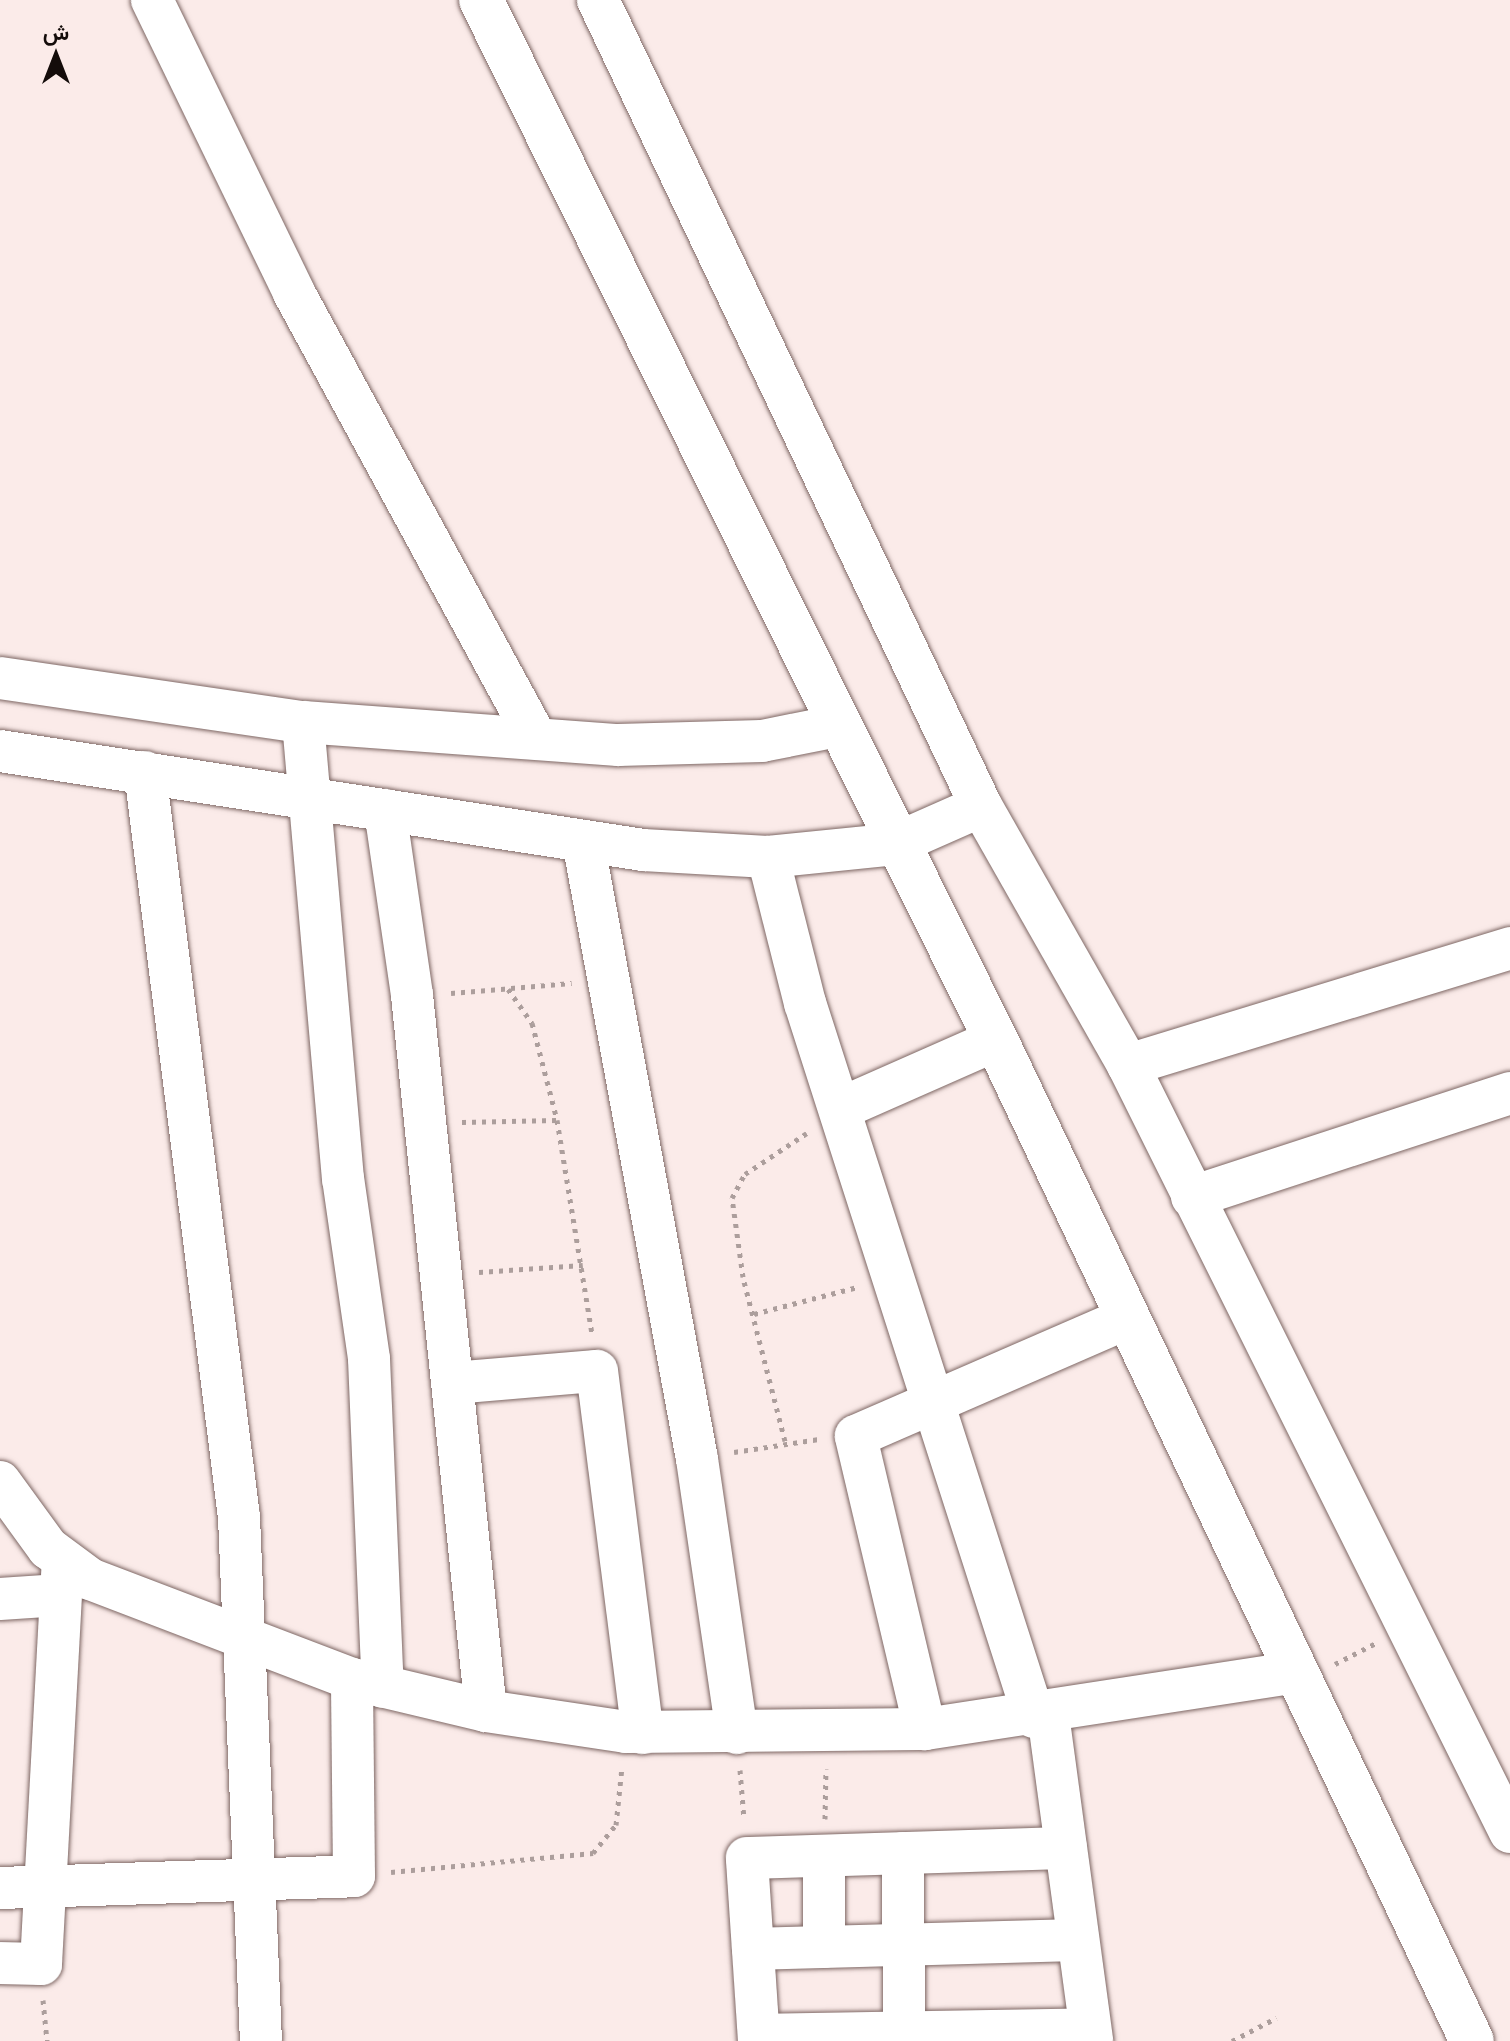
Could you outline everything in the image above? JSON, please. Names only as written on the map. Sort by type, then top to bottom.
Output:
[{"type":"street","points":[[152,0],[294,293],[536,738]]},
{"type":"street","points":[[481,0],[837,726],[906,839],[1125,1319],[1472,2041]]},
{"type":"street","points":[[598,0],[969,811],[1128,1065],[1510,1832]]},
{"type":"street","points":[[0,678],[303,722],[536,738],[692,746],[837,726]]},
{"type":"street","points":[[0,1888],[354,1876],[368,1683],[369,1359],[343,1178],[313,799],[303,722]]},
{"type":"street","points":[[0,751],[583,841],[768,857],[906,839],[969,811]]},
{"type":"street","points":[[145,772],[248,1634],[261,2041]]},
{"type":"street","points":[[385,810],[412,995],[486,1711]]},
{"type":"street","points":[[583,841],[697,1459],[737,1733]]},
{"type":"street","points":[[768,857],[805,1003],[844,1107],[931,1401],[1041,1716],[1066,1848],[1074,1940],[1090,2035],[759,2038],[747,1858],[1066,1848]]},
{"type":"street","points":[[1128,1065],[1510,948]]},
{"type":"street","points":[[844,1107],[996,1040]]},
{"type":"street","points":[[1192,1197],[1510,1093]]},
{"type":"street","points":[[925,1729],[856,1436],[1125,1319]]},
{"type":"street","points":[[453,1383],[597,1371],[635,1732]]},
{"type":"street","points":[[0,1482],[62,1579],[42,1887],[41,1964],[0,1963]]},
{"type":"street","points":[[0,1599],[62,1579],[248,1634],[368,1683],[486,1711],[635,1732],[925,1729],[1041,1716],[1293,1673]]},
{"type":"street","points":[[903,1853],[904,2037]]},
{"type":"street","points":[[824,1856],[824,1947]]},
{"type":"street","points":[[753,1949],[1074,1940]]},
{"type":"path","points":[[412,995],[609,980]]},
{"type":"path","points":[[508,989],[532,1023],[557,1120],[583,1265],[597,1371]]},
{"type":"path","points":[[697,1459],[785,1441],[754,1314],[732,1198],[745,1174],[844,1107]]},
{"type":"path","points":[[424,1122],[557,1120]]},
{"type":"path","points":[[443,1275],[583,1265]]},
{"type":"path","points":[[754,1314],[892,1277]]},
{"type":"path","points":[[1336,1664],[1381,1641]]},
{"type":"path","points":[[824,1856],[827,1731]]},
{"type":"path","points":[[354,1876],[593,1853],[616,1825],[635,1732]]},
{"type":"path","points":[[737,1733],[747,1858]]},
{"type":"path","points":[[1232,2041],[1276,2018]]}]
